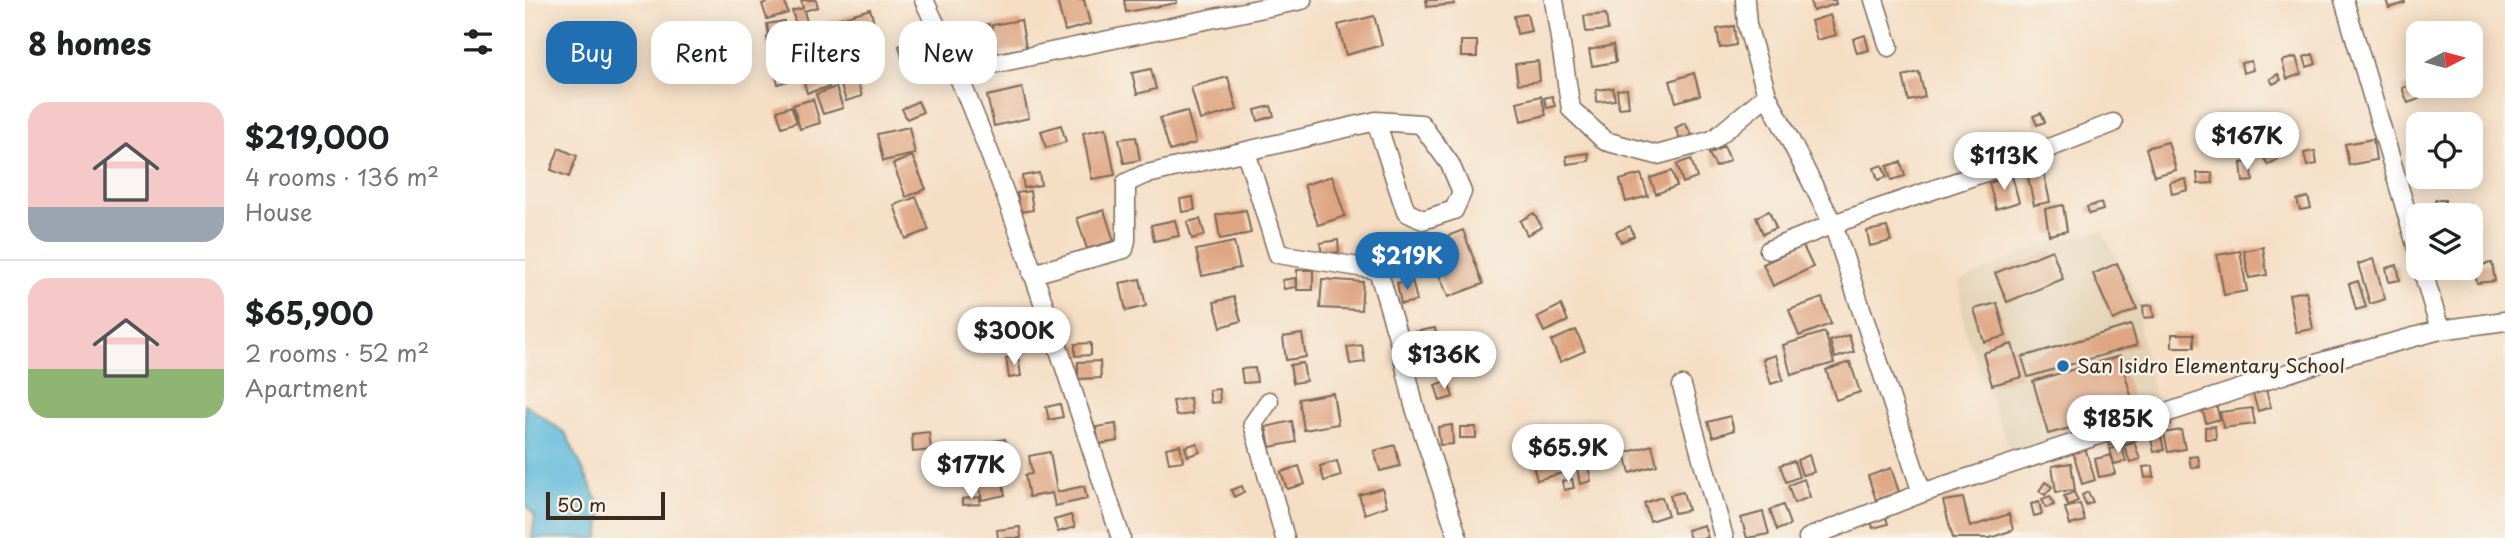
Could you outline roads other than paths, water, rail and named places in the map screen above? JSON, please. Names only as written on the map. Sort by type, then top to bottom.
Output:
[{"type":"street","points":[[925,0],[935,21]]},
{"type":"street","points":[[997,63],[1303,0]]},
{"type":"street","points":[[1554,0],[1571,109],[1605,141],[1657,155],[1713,140],[1767,95]]},
{"type":"street","points":[[1745,0],[1747,25],[1767,95],[1833,224],[1922,493]]},
{"type":"street","points":[[1874,0],[1889,47]]},
{"type":"street","points":[[2344,0],[2406,211]]},
{"type":"street","points":[[964,84],[1033,274],[1121,538]]},
{"type":"street","points":[[1033,274],[1124,248],[1126,183],[1143,176],[1376,121],[1421,124],[1450,164],[1462,192],[1454,210],[1423,220],[1406,212],[1376,121]]},
{"type":"street","points":[[1769,250],[1833,224],[2000,167],[2113,123]]},
{"type":"street","points":[[1246,152],[1278,254],[1378,270],[1415,405],[1458,538]]},
{"type":"street","points":[[2425,280],[2440,330]]},
{"type":"street","points":[[1808,538],[1922,493],[2325,361],[2440,330],[2505,321]]},
{"type":"street","points":[[1682,386],[1724,538]]},
{"type":"street","points":[[1269,401],[1253,424],[1286,538]]},
{"type":"water","points":[[525,404],[566,434],[603,512],[599,538],[532,538],[535,516],[525,504]]},
{"type":"place","name":"San Isidro Elementary School","points":[[2063,366]]}]
